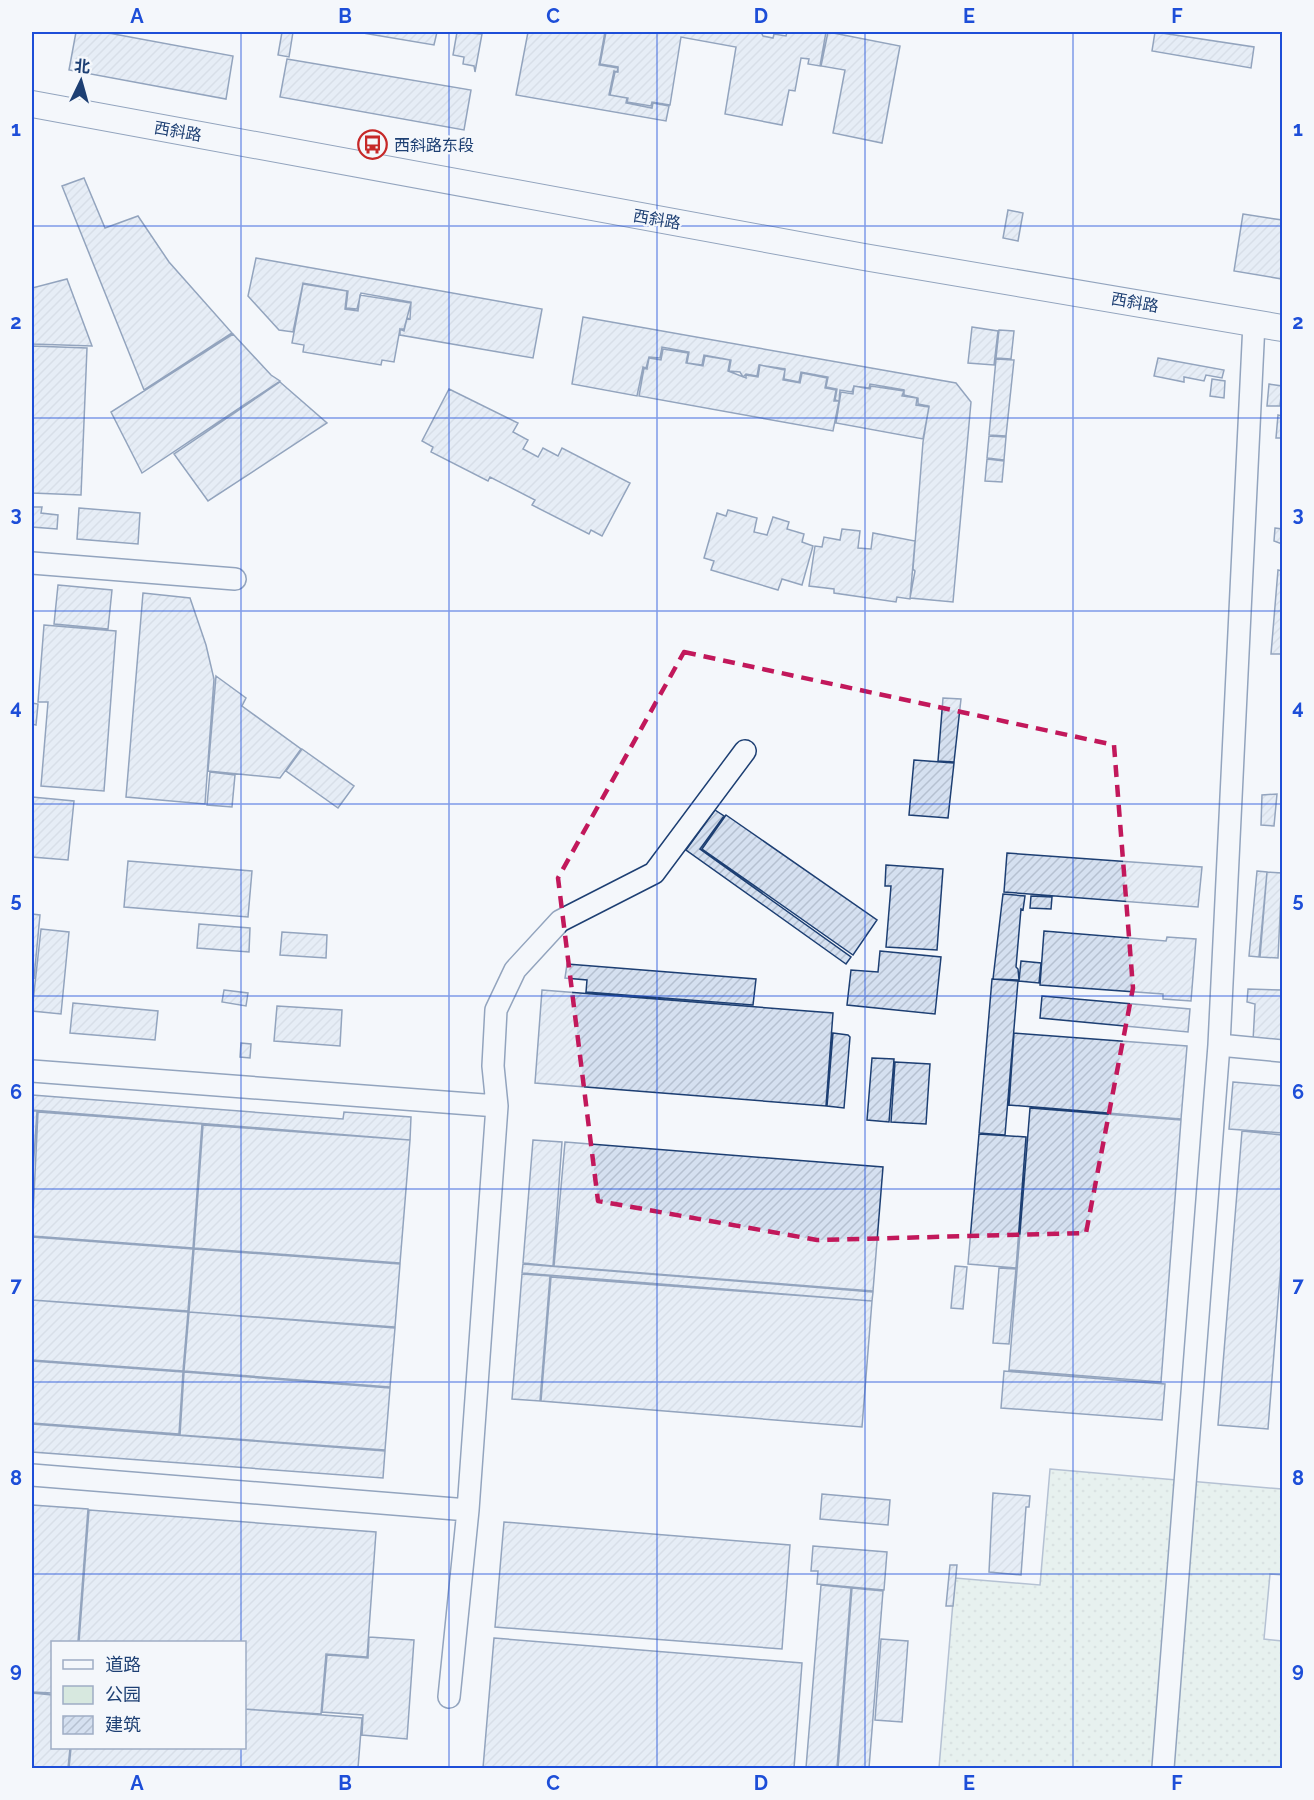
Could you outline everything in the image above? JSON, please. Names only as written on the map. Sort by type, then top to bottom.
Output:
[{"type":"street","name":"西斜路","points":[[32,104],[864,257],[1282,328]]},
{"type":"street","points":[[1162,1768],[1219,1045],[1254,323]]},
{"type":"street","points":[[32,563],[235,579]]},
{"type":"street","points":[[449,1697],[468,1510],[497,1106],[493,1066],[496,1010],[515,970],[560,921],[654,873],[745,751]]},
{"type":"street","points":[[1219,1045],[1282,1051]]},
{"type":"street","points":[[32,1071],[497,1106]]},
{"type":"street","points":[[32,1475],[468,1510]]},
{"type":"highlighted area","points":[[684,652],[1114,745],[1133,988],[1086,1233],[817,1240],[598,1201],[558,878]]},
{"type":"green space","points":[[1050,1469],[1282,1489],[1282,1575],[1270,1574],[1264,1639],[1282,1641],[1282,1768],[939,1768],[955,1578],[1040,1585]]},
{"type":"building","points":[[76,32],[103,32],[233,56],[226,99],[69,70]]},
{"type":"building","points":[[282,32],[293,32],[289,57],[278,55]]},
{"type":"building","points":[[357,32],[437,32],[434,45]]},
{"type":"building","points":[[457,32],[482,34],[475,72],[474,66],[463,64],[464,57],[453,55]]},
{"type":"building","points":[[528,32],[605,32],[599,65],[618,68],[617,72],[614,71],[609,95],[627,98],[626,103],[652,108],[653,103],[669,106],[666,121],[516,95]]},
{"type":"building","points":[[606,32],[761,32],[763,36],[773,38],[774,34],[786,36],[787,32],[826,32],[820,66],[808,64],[809,59],[801,58],[795,91],[789,90],[782,125],[725,114],[736,47],[681,37],[670,105],[652,102],[651,106],[627,102],[628,98],[610,95],[618,67],[600,64]]},
{"type":"building","points":[[828,32],[900,46],[882,143],[833,133],[845,70],[821,66]]},
{"type":"building","points":[[1155,32],[1254,47],[1251,68],[1152,51]]},
{"type":"building","points":[[287,59],[471,90],[464,130],[280,97]]},
{"type":"building","points":[[84,178],[105,228],[138,216],[169,262],[232,333],[144,390],[62,186]]},
{"type":"building","points":[[1008,210],[1023,213],[1018,241],[1003,238]]},
{"type":"building","points":[[1243,214],[1282,220],[1282,279],[1234,271]]},
{"type":"building","points":[[256,258],[542,309],[533,358],[400,335],[400,329],[404,331],[407,318],[410,319],[411,302],[361,293],[357,309],[346,308],[348,291],[303,283],[293,332],[279,330],[248,296]]},
{"type":"building","points":[[67,279],[92,346],[32,344],[32,288]]},
{"type":"building","points":[[303,284],[347,291],[345,309],[358,311],[360,295],[411,303],[404,329],[400,329],[394,362],[382,360],[381,365],[303,352],[304,345],[292,343]]},
{"type":"building","points":[[583,317],[956,383],[971,402],[953,602],[910,598],[915,571],[913,569],[923,442],[929,406],[918,404],[918,398],[904,395],[904,390],[870,384],[869,388],[854,386],[852,392],[840,390],[839,401],[835,400],[837,389],[826,387],[828,377],[801,372],[799,382],[784,379],[785,369],[759,365],[757,376],[746,374],[743,377],[740,372],[729,371],[731,360],[704,355],[702,365],[687,363],[689,352],[662,347],[660,358],[649,357],[646,368],[643,367],[637,396],[572,384]]},
{"type":"building","points":[[972,327],[998,331],[994,365],[968,363]]},
{"type":"building","points":[[999,330],[1014,331],[1011,359],[996,358]]},
{"type":"building","points":[[233,334],[271,375],[280,381],[142,473],[111,412]]},
{"type":"building","points":[[32,346],[87,348],[81,495],[32,493]]},
{"type":"building","points":[[663,349],[688,353],[686,363],[703,366],[705,356],[730,360],[728,371],[746,378],[746,375],[758,377],[760,365],[785,370],[783,380],[800,383],[802,373],[827,378],[825,388],[836,390],[834,401],[839,401],[833,431],[639,396],[644,368],[647,369],[649,358],[661,360]]},
{"type":"building","points":[[1158,358],[1224,370],[1222,378],[1206,375],[1204,381],[1184,377],[1184,382],[1154,376]]},
{"type":"building","points":[[996,359],[1014,360],[1006,436],[989,435]]},
{"type":"building","points":[[1212,379],[1225,381],[1224,398],[1210,396]]},
{"type":"building","points":[[280,382],[327,423],[208,501],[174,454]]},
{"type":"building","points":[[1269,384],[1282,386],[1280,406],[1267,406]]},
{"type":"building","points":[[854,386],[904,391],[902,396],[917,398],[916,405],[929,407],[923,439],[836,423],[841,392],[853,394]]},
{"type":"building","points":[[449,389],[518,423],[513,432],[528,440],[523,449],[538,457],[543,448],[558,456],[562,448],[630,483],[602,536],[591,530],[589,534],[532,505],[535,500],[490,477],[488,481],[431,452],[433,447],[422,441]]},
{"type":"building","points":[[1278,415],[1282,416],[1282,438],[1276,438]]},
{"type":"building","points":[[989,436],[1006,437],[1004,460],[987,458]]},
{"type":"building","points":[[987,459],[1004,461],[1002,482],[985,481]]},
{"type":"building","points":[[32,507],[42,507],[41,513],[58,515],[57,529],[32,527]]},
{"type":"building","points":[[79,508],[140,513],[138,544],[77,539]]},
{"type":"building","points":[[728,510],[757,518],[754,532],[767,535],[773,517],[789,522],[787,529],[804,534],[802,542],[813,546],[802,585],[782,579],[778,590],[711,570],[714,561],[704,558],[717,513],[726,516]]},
{"type":"building","points":[[1275,528],[1282,529],[1282,544],[1274,541]]},
{"type":"building","points":[[842,529],[860,531],[858,548],[871,549],[873,533],[915,541],[910,599],[897,597],[896,602],[834,593],[834,589],[809,586],[815,546],[822,547],[824,537],[840,540]]},
{"type":"building","points":[[1278,570],[1282,571],[1282,654],[1271,654]]},
{"type":"building","points":[[58,585],[112,590],[108,629],[54,624]]},
{"type":"building","points":[[143,593],[190,598],[206,645],[214,679],[205,804],[126,797]]},
{"type":"building","points":[[44,625],[116,631],[104,791],[41,786],[48,702],[38,702]]},
{"type":"building","points":[[216,676],[246,698],[242,706],[301,749],[280,778],[208,771]]},
{"type":"building","points":[[943,698],[961,699],[954,762],[938,761]]},
{"type":"building","points":[[32,703],[38,704],[36,725],[32,724]]},
{"type":"building","points":[[302,749],[354,786],[338,808],[286,771]]},
{"type":"building","points":[[914,760],[954,763],[948,818],[909,815]]},
{"type":"building","points":[[210,772],[235,775],[232,807],[207,805]]},
{"type":"building","points":[[1277,794],[1274,826],[1261,825],[1262,795]]},
{"type":"building","points":[[32,797],[74,801],[68,860],[32,857]]},
{"type":"building","points":[[715,810],[724,816],[700,849],[851,957],[846,964],[686,850]]},
{"type":"building","points":[[726,815],[877,920],[853,955],[702,849]]},
{"type":"building","points":[[1007,853],[1202,867],[1198,907],[1004,892]]},
{"type":"building","points":[[128,861],[252,871],[248,917],[124,907]]},
{"type":"building","points":[[886,865],[943,869],[937,950],[886,947],[891,886],[885,886]]},
{"type":"building","points":[[1257,871],[1267,872],[1259,957],[1249,956]]},
{"type":"building","points":[[1267,872],[1282,873],[1278,958],[1260,957]]},
{"type":"building","points":[[1003,894],[1025,896],[1023,910],[1021,909],[1016,967],[1019,980],[993,979]]},
{"type":"building","points":[[1031,896],[1052,897],[1051,909],[1030,908]]},
{"type":"building","points":[[32,914],[40,915],[34,978],[32,977]]},
{"type":"building","points":[[199,924],[250,928],[249,952],[197,948]]},
{"type":"building","points":[[41,929],[69,932],[61,1014],[32,1011]]},
{"type":"building","points":[[1044,931],[1166,941],[1167,937],[1196,939],[1191,1001],[1163,999],[1163,994],[1040,985]]},
{"type":"building","points":[[282,932],[327,935],[326,958],[280,955]]},
{"type":"building","points":[[880,951],[941,957],[935,1014],[847,1005],[851,970],[878,972]]},
{"type":"building","points":[[1021,961],[1041,963],[1039,983],[1019,981]]},
{"type":"building","points":[[567,964],[756,979],[753,1005],[586,992],[587,980],[565,978]]},
{"type":"building","points":[[992,979],[1018,981],[1005,1135],[979,1133]]},
{"type":"building","points":[[1248,989],[1282,990],[1282,1043],[1253,1041],[1255,1004],[1247,1002]]},
{"type":"building","points":[[224,990],[248,993],[246,1006],[222,1002]]},
{"type":"building","points":[[542,990],[833,1013],[826,1106],[535,1083]]},
{"type":"building","points":[[1042,996],[1190,1009],[1188,1032],[1040,1018]]},
{"type":"building","points":[[73,1003],[158,1011],[155,1040],[70,1033]]},
{"type":"building","points":[[277,1006],[342,1010],[340,1046],[274,1041]]},
{"type":"building","points":[[833,1033],[850,1037],[844,1108],[827,1106]]},
{"type":"building","points":[[1014,1033],[1187,1046],[1181,1119],[1009,1105]]},
{"type":"building","points":[[241,1043],[251,1044],[250,1058],[240,1057]]},
{"type":"building","points":[[872,1058],[894,1059],[889,1122],[867,1120]]},
{"type":"building","points":[[895,1062],[930,1064],[926,1124],[891,1122]]},
{"type":"building","points":[[1233,1082],[1282,1086],[1282,1133],[1229,1129]]},
{"type":"building","points":[[32,1095],[343,1119],[344,1112],[411,1117],[410,1140],[32,1110]]},
{"type":"building","points":[[1030,1108],[1181,1120],[1161,1382],[1009,1370]]},
{"type":"building","points":[[32,1111],[37,1111],[32,1187]]},
{"type":"building","points":[[38,1112],[202,1124],[193,1248],[32,1236]]},
{"type":"building","points":[[203,1125],[410,1140],[400,1263],[194,1248]]},
{"type":"building","points":[[1242,1131],[1282,1135],[1282,1251],[1268,1429],[1218,1425]]},
{"type":"building","points":[[979,1134],[1026,1137],[1016,1268],[968,1264]]},
{"type":"building","points":[[533,1140],[562,1142],[553,1266],[523,1263]]},
{"type":"building","points":[[565,1142],[883,1167],[873,1291],[554,1266]]},
{"type":"building","points":[[32,1237],[193,1249],[188,1311],[32,1300]]},
{"type":"building","points":[[194,1249],[400,1264],[395,1327],[189,1312]]},
{"type":"building","points":[[523,1264],[873,1292],[872,1301],[522,1273]]},
{"type":"building","points":[[955,1266],[967,1267],[963,1309],[951,1308]]},
{"type":"building","points":[[999,1268],[1016,1269],[1009,1344],[993,1343]]},
{"type":"building","points":[[522,1274],[550,1276],[540,1401],[512,1399]]},
{"type":"building","points":[[551,1277],[872,1301],[862,1427],[541,1401]]},
{"type":"building","points":[[32,1300],[188,1312],[183,1371],[32,1360]]},
{"type":"building","points":[[189,1312],[395,1328],[390,1387],[184,1371]]},
{"type":"building","points":[[32,1361],[183,1372],[179,1434],[32,1423]]},
{"type":"building","points":[[1004,1371],[1165,1384],[1162,1420],[1001,1408]]},
{"type":"building","points":[[184,1372],[390,1388],[385,1450],[180,1435]]},
{"type":"building","points":[[32,1424],[385,1451],[383,1478],[32,1452]]},
{"type":"building","points":[[993,1493],[1030,1496],[1029,1507],[1026,1507],[1021,1575],[989,1572]]},
{"type":"building","points":[[822,1494],[890,1500],[888,1525],[820,1519]]},
{"type":"building","points":[[32,1505],[88,1509],[78,1641],[51,1641],[51,1693],[32,1692]]},
{"type":"building","points":[[89,1510],[376,1532],[367,1657],[326,1654],[321,1714],[246,1709],[246,1641],[79,1641]]},
{"type":"building","points":[[504,1522],[790,1545],[782,1649],[495,1627]]},
{"type":"building","points":[[813,1546],[887,1552],[884,1590],[817,1584],[818,1571],[811,1571]]},
{"type":"building","points":[[950,1565],[957,1565],[953,1606],[946,1606]]},
{"type":"building","points":[[821,1585],[851,1588],[837,1768],[806,1768]]},
{"type":"building","points":[[852,1588],[883,1591],[869,1768],[838,1768]]},
{"type":"building","points":[[369,1637],[414,1640],[407,1739],[362,1735],[363,1715],[322,1712],[327,1655],[368,1658]]},
{"type":"building","points":[[494,1638],[802,1663],[794,1768],[483,1768]]},
{"type":"building","points":[[881,1639],[908,1641],[902,1722],[875,1720]]},
{"type":"building","points":[[32,1693],[51,1695],[51,1749],[70,1749],[68,1768],[32,1768]]},
{"type":"building","points":[[246,1709],[362,1718],[358,1768],[69,1768],[71,1749],[246,1749]]},
{"type":"place","name":"西斜路东段","points":[[373,145]]}]
